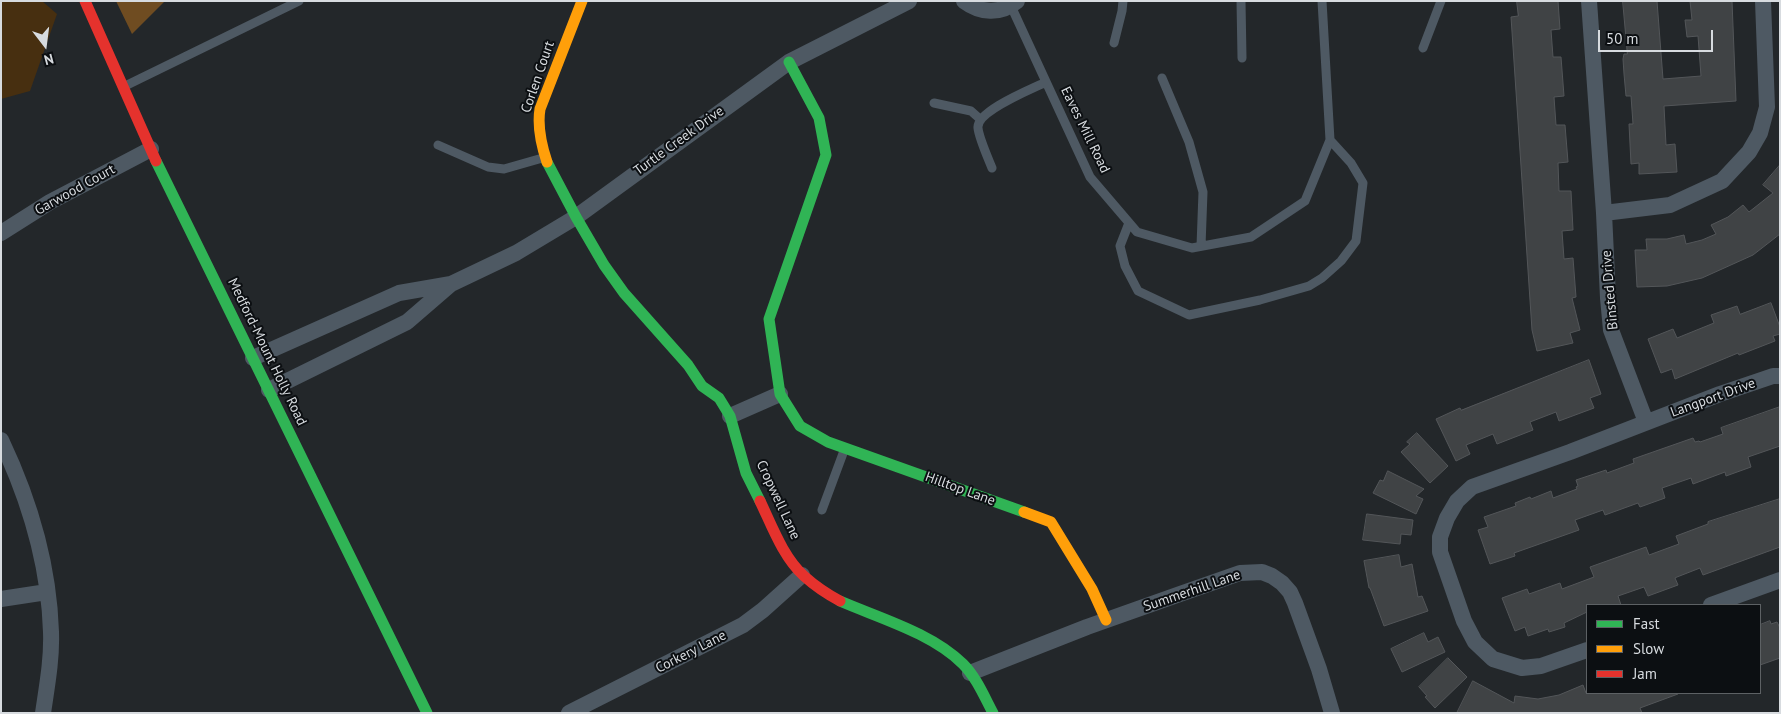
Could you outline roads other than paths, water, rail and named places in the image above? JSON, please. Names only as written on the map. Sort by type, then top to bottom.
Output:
[{"type":"street","name":"Medford-Mount Holly Road","points":[[85,1],[151,149],[427,713]]},
{"type":"street","name":"Corlen Court","points":[[576,216],[546,157],[538,132],[538,120],[540,109],[582,1]]},
{"type":"street","name":"Turtle Creek Drive","points":[[253,358],[399,294],[451,284],[516,253],[576,216],[789,62],[909,1]]},
{"type":"street","points":[[964,1],[974,8],[992,11],[1014,4]]},
{"type":"street","name":"Binsted Drive","points":[[1590,1],[1608,298],[1612,330],[1646,422]]},
{"type":"street","points":[[1604,213],[1670,205],[1722,181],[1749,152],[1760,133],[1767,107],[1762,1]]},
{"type":"street","name":"Hilltop Lane","points":[[789,62],[818,118],[826,155],[769,319],[780,394],[800,426],[828,442],[1052,522],[1092,588],[1106,620]]},
{"type":"street","name":"Garwood Court","points":[[1,233],[50,202],[151,149]]},
{"type":"street","name":"Cropwell Lane","points":[[576,216],[604,265],[624,294],[688,366],[702,386],[719,398],[730,416],[746,473],[778,538],[789,558],[802,575],[820,590],[840,601],[927,638],[963,664],[977,683],[994,713]]},
{"type":"street","name":"Turtle Creek Drive","points":[[269,390],[407,322],[451,284]]},
{"type":"street","name":"Langport Drive","points":[[1586,650],[1541,666],[1522,668],[1493,659],[1475,642],[1464,621],[1440,552],[1440,537],[1447,518],[1457,501],[1472,487],[1570,452],[1720,394],[1773,376],[1780,376]]},
{"type":"street","points":[[730,416],[780,394]]},
{"type":"street","points":[[1,440],[18,476],[30,514],[47,592],[51,650],[43,713]]},
{"type":"street","name":"Summerhill Lane","points":[[970,673],[1106,620],[1240,573],[1262,572],[1272,576],[1286,587],[1296,603],[1332,713]]},
{"type":"street","name":"Corkery Lane","points":[[569,713],[743,624],[763,610],[802,575]]},
{"type":"street","points":[[1714,604],[1780,580]]},
{"type":"street","points":[[1,600],[47,592]]},
{"type":"lane","points":[[123,87],[299,1]]},
{"type":"lane","points":[[1114,43],[1123,1]]},
{"type":"lane","points":[[1241,1],[1242,58]]},
{"type":"lane","name":"Eaves Mill Road","points":[[1014,4],[1046,82],[1090,177],[1137,232],[1192,248],[1251,237],[1304,202],[1330,140],[1322,1]]},
{"type":"lane","points":[[1423,48],[1441,1]]},
{"type":"lane","points":[[1162,78],[1189,142],[1203,192],[1201,246]]},
{"type":"lane","points":[[992,168],[977,127],[980,119],[989,110],[1046,82]]},
{"type":"lane","points":[[934,103],[971,111],[980,119]]},
{"type":"lane","points":[[1129,223],[1120,246],[1125,266],[1138,291],[1189,315],[1260,300],[1309,286],[1322,278],[1341,261],[1356,241],[1363,183],[1351,163],[1330,140]]},
{"type":"lane","points":[[438,145],[488,166],[504,169],[546,157]]},
{"type":"lane","points":[[822,510],[845,448]]}]
